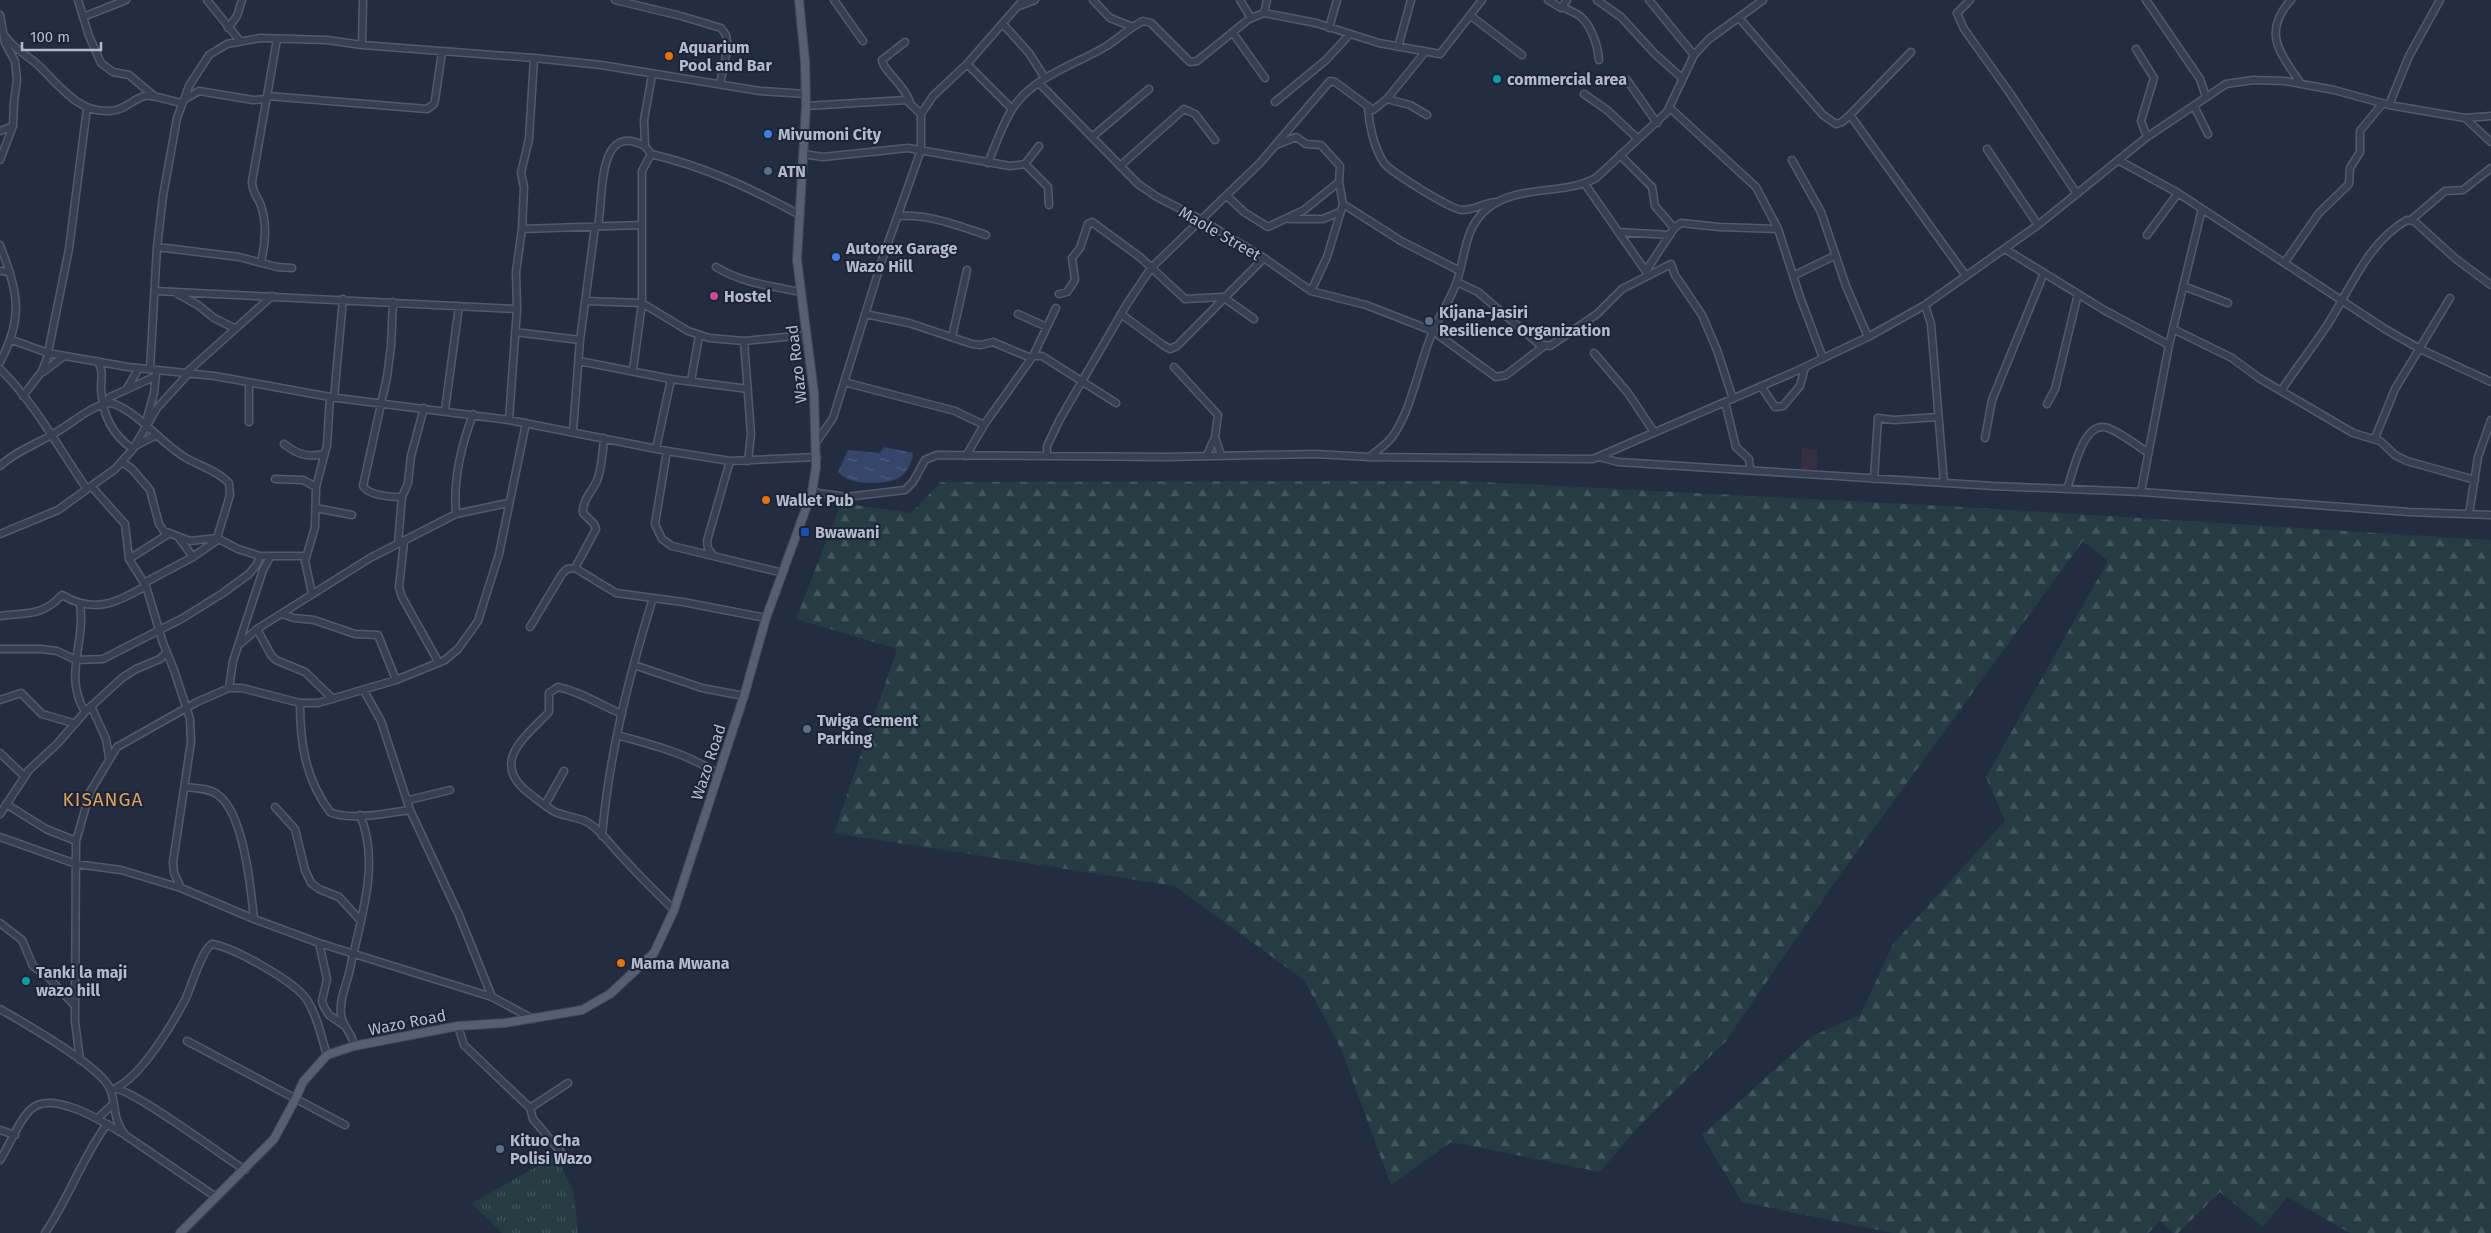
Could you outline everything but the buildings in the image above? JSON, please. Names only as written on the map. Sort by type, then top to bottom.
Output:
[{"type":"main road","name":"Wazo Road","points":[[180,1233],[274,1139],[303,1082],[327,1055],[354,1046],[458,1026],[533,1019],[582,1010],[610,994],[654,953],[674,910],[744,696],[766,618],[812,492],[817,457],[814,393],[797,260],[806,106],[799,0]]},
{"type":"street","points":[[78,0],[104,67],[113,72],[129,75],[155,97]]},
{"type":"street","points":[[83,16],[126,0]]},
{"type":"street","points":[[207,0],[240,41]]},
{"type":"street","points":[[228,28],[237,16],[242,0]]},
{"type":"street","points":[[362,45],[363,0]]},
{"type":"street","points":[[615,0],[681,16],[720,28],[726,35],[728,46],[720,84]]},
{"type":"street","points":[[834,0],[863,40]]},
{"type":"street","points":[[817,441],[833,418],[865,314],[922,150],[921,114],[933,96],[967,64],[1021,3],[1035,0]]},
{"type":"street","points":[[1093,0],[1110,18],[1133,27]]},
{"type":"street","points":[[1240,0],[1251,18]]},
{"type":"street","points":[[1264,13],[1267,0]]},
{"type":"street","points":[[1328,28],[1337,0]]},
{"type":"street","points":[[1398,47],[1411,0]]},
{"type":"street","points":[[988,164],[998,135],[1012,109],[1039,83],[1105,46],[1142,21],[1151,23],[1190,62],[1251,18],[1264,13],[1398,47],[1443,53],[1482,0]]},
{"type":"street","points":[[1548,0],[1581,17],[1596,42],[1599,60]]},
{"type":"street","points":[[1564,7],[1567,0]]},
{"type":"street","points":[[1597,0],[1621,17],[1655,54],[1682,78]]},
{"type":"street","points":[[1648,0],[1694,55]]},
{"type":"street","points":[[1368,108],[1369,123],[1383,162],[1440,202],[1458,209],[1472,208],[1536,191],[1584,184],[1596,178],[1636,138],[1657,123],[1670,108],[1694,55],[1709,39],[1740,19],[1754,3],[1763,0]]},
{"type":"street","points":[[1970,0],[1957,13],[1964,29],[2009,92],[2077,194]]},
{"type":"street","points":[[2146,0],[2203,84],[2206,97]]},
{"type":"street","points":[[2291,0],[2278,18],[2275,32],[2276,43],[2281,56],[2301,84]]},
{"type":"street","points":[[2285,262],[2319,213],[2349,184],[2350,168],[2360,152],[2360,131],[2386,104],[2409,56],[2440,0]]},
{"type":"street","points":[[0,15],[5,43],[13,55],[17,70],[14,126],[0,160]]},
{"type":"street","points":[[1471,16],[1522,55]]},
{"type":"street","points":[[1740,19],[1823,115],[1836,124],[1850,115],[1911,52]]},
{"type":"street","points":[[1003,24],[1029,52],[1046,78]]},
{"type":"street","points":[[1232,33],[1264,78]]},
{"type":"street","points":[[1275,102],[1326,60],[1348,35]]},
{"type":"street","points":[[4,36],[16,50],[40,66],[72,98],[88,108],[110,111],[128,107],[143,97],[183,102],[199,91],[253,100],[268,97],[427,108],[434,104],[442,52]]},
{"type":"street","points":[[146,426],[154,393],[157,247],[163,196],[177,118],[189,86],[209,54],[227,44],[260,38],[327,40],[362,45],[602,65],[652,75],[760,91],[806,94]]},
{"type":"street","points":[[261,261],[264,244],[264,218],[252,189],[252,182],[277,38]]},
{"type":"street","points":[[906,42],[884,56],[882,62],[905,88],[910,102],[921,114]]},
{"type":"street","points":[[2136,49],[2154,78],[2141,121],[2147,137]]},
{"type":"street","points":[[1047,456],[1047,446],[1052,434],[1081,382],[1121,314],[1151,268],[1162,255],[1202,220],[1260,164],[1330,82],[1348,91],[1368,108],[1377,109],[1425,52]]},
{"type":"street","points":[[509,420],[517,309],[516,272],[522,229],[524,187],[521,173],[528,139],[534,58]]},
{"type":"street","points":[[967,64],[1012,109]]},
{"type":"street","points":[[645,146],[644,120],[652,75]]},
{"type":"street","points":[[1627,80],[1657,123]]},
{"type":"street","points":[[812,492],[846,497],[899,492],[910,487],[921,465],[930,457],[1315,454],[1369,457],[1582,459],[1599,457],[1805,367],[1925,305],[2005,249],[2147,137],[2226,84],[2240,81],[2271,80],[2301,84],[2386,104],[2465,118],[2491,116]]},
{"type":"street","name":"Maole Street","points":[[1039,83],[1138,184],[1157,197],[1202,220],[1264,258],[1311,291],[1366,306],[1433,331],[1496,377],[1506,374],[1544,346]]},
{"type":"street","points":[[1092,137],[1149,89]]},
{"type":"street","points":[[1584,94],[1607,110],[1636,138]]},
{"type":"street","points":[[1387,99],[1410,105],[1427,115]]},
{"type":"street","points":[[806,106],[906,100],[910,102]]},
{"type":"street","points":[[2194,106],[2208,134]]},
{"type":"street","points":[[23,396],[40,373],[48,353],[69,249],[88,108]]},
{"type":"street","points":[[1670,108],[1756,186],[1778,229],[1824,358]]},
{"type":"street","points":[[1120,166],[1184,109],[1196,114],[1215,140]]},
{"type":"street","points":[[1850,115],[1966,276]]},
{"type":"street","points":[[2465,118],[2491,142]]},
{"type":"street","points":[[0,131],[14,126]]},
{"type":"street","points":[[1273,147],[1296,137],[1306,144],[1321,145],[1338,162],[1338,182],[1343,204],[1327,257],[1311,291]]},
{"type":"street","points":[[572,431],[580,340],[602,186],[609,151],[613,144],[620,140],[637,142],[645,146],[651,154],[717,174],[756,190],[800,215]]},
{"type":"street","points":[[803,154],[823,157],[908,148],[988,164],[1010,166],[1026,164],[1039,146]]},
{"type":"street","points":[[1987,150],[2038,224]]},
{"type":"street","points":[[633,370],[642,303],[642,172],[651,154]]},
{"type":"street","points":[[1620,155],[1652,187],[1655,206],[1674,228]]},
{"type":"street","points":[[1792,160],[1821,212],[1834,256],[1868,336]]},
{"type":"street","points":[[2118,160],[2202,208],[2420,349],[2491,382]]},
{"type":"street","points":[[1026,164],[1048,187],[1049,205]]},
{"type":"street","points":[[2281,391],[2373,251],[2394,229],[2411,220],[2445,191],[2463,190],[2491,168]]},
{"type":"street","points":[[1227,196],[1244,212],[1268,227],[1304,210],[1338,182]]},
{"type":"street","points":[[1584,184],[1647,273]]},
{"type":"street","points":[[2147,235],[2178,193]]},
{"type":"street","points":[[1369,457],[1384,446],[1399,424],[1433,331],[1457,282],[1468,234],[1474,223],[1497,202]]},
{"type":"street","points":[[1343,204],[1401,241],[1460,271]]},
{"type":"street","points":[[2141,492],[2147,452],[2169,345],[2202,208]]},
{"type":"street","points":[[1288,219],[1323,219],[1340,212]]},
{"type":"street","points":[[898,216],[919,215],[950,222],[986,235]]},
{"type":"street","points":[[2411,220],[2456,259],[2491,285]]},
{"type":"street","points":[[1059,294],[1068,292],[1075,280],[1071,268],[1072,258],[1080,248],[1088,224],[1092,222],[1151,268],[1185,300],[1226,298],[1254,319]]},
{"type":"street","points":[[1647,273],[1674,228],[1681,223],[1720,227],[1778,229]]},
{"type":"street","points":[[522,229],[641,225]]},
{"type":"street","points":[[1618,232],[1670,235]]},
{"type":"street","points":[[0,245],[10,272],[15,299],[12,340],[0,362]]},
{"type":"street","points":[[157,247],[261,261],[276,267],[292,268]]},
{"type":"street","points":[[2005,249],[2078,294],[2169,345]]},
{"type":"street","points":[[1794,276],[1834,256]]},
{"type":"street","points":[[1121,314],[1170,348],[1177,346],[1264,258]]},
{"type":"street","points":[[1457,282],[1471,288],[1544,346],[1553,345],[1571,334],[1597,314],[1622,289],[1647,273],[1668,264],[1673,266],[1675,275],[1702,315],[1733,399]]},
{"type":"street","points":[[716,267],[740,279],[759,285],[800,292]]},
{"type":"street","points":[[952,337],[967,270]]},
{"type":"street","points":[[0,271],[10,272]]},
{"type":"street","points":[[1985,438],[1992,400],[2044,273]]},
{"type":"street","points":[[2183,286],[2228,303]]},
{"type":"street","points":[[155,291],[517,309]]},
{"type":"street","points":[[176,293],[198,305],[214,318],[234,328]]},
{"type":"street","points":[[2047,404],[2055,389],[2078,294]]},
{"type":"street","points":[[0,534],[58,510],[122,462],[134,448],[157,408],[188,373],[234,328],[272,296]]},
{"type":"street","points":[[2375,438],[2396,389],[2450,298]]},
{"type":"street","points":[[312,594],[305,568],[306,556],[315,527],[316,487],[327,444],[327,412],[332,398],[344,299]]},
{"type":"street","points":[[586,301],[642,303],[699,336],[744,341],[806,335]]},
{"type":"street","points":[[392,302],[391,346],[382,403],[363,486],[365,490],[402,497]]},
{"type":"street","points":[[1925,305],[1931,324],[1944,483]]},
{"type":"street","points":[[445,410],[459,306]]},
{"type":"street","points":[[966,456],[984,425],[1032,357],[1056,308]]},
{"type":"street","points":[[865,314],[909,323],[981,345],[993,342],[1032,357],[1042,356],[1116,403]]},
{"type":"street","points":[[1018,314],[1047,327]]},
{"type":"street","points":[[2173,328],[2232,358],[2281,391],[2360,436],[2375,438],[2387,445],[2395,455],[2407,461],[2475,480]]},
{"type":"street","points":[[515,332],[580,340]]},
{"type":"street","points":[[691,381],[699,336]]},
{"type":"street","points":[[12,340],[48,353],[97,362],[154,371],[188,373],[332,398],[473,414],[572,431],[656,449],[730,461],[817,457]]},
{"type":"street","points":[[744,341],[751,434],[748,461]]},
{"type":"street","points":[[1594,352],[1628,393],[1654,432]]},
{"type":"street","points":[[40,373],[64,356]]},
{"type":"street","points":[[579,361],[633,370],[671,379],[748,389]]},
{"type":"street","points":[[97,362],[102,371],[101,390],[112,429],[120,440],[134,448]]},
{"type":"street","points":[[1174,367],[1218,416],[1215,437],[1207,455]]},
{"type":"street","points":[[1761,386],[1775,407],[1783,406],[1800,386],[1805,367]]},
{"type":"street","points":[[126,390],[138,368]]},
{"type":"street","points":[[0,369],[23,396],[89,488],[125,524],[129,559],[145,584],[166,653],[174,670],[192,732],[173,862],[174,873],[181,888]]},
{"type":"street","points":[[0,466],[24,448],[52,436],[104,404],[110,397],[126,390],[154,371]]},
{"type":"street","points":[[656,449],[671,379]]},
{"type":"street","points":[[844,382],[955,410],[984,425]]},
{"type":"street","points":[[249,383],[249,422]]},
{"type":"street","points":[[1725,402],[1736,448],[1749,459],[1750,470]]},
{"type":"street","points":[[0,616],[41,612],[62,595],[80,604],[108,603],[193,557],[218,538],[230,495],[229,483],[220,476],[184,457],[126,409],[112,403],[104,404]]},
{"type":"street","points":[[424,408],[411,456],[408,483],[402,497],[399,587],[402,597],[439,663]]},
{"type":"street","points":[[456,514],[454,492],[460,456],[473,414]]},
{"type":"street","points":[[1874,479],[1878,418],[1938,417]]},
{"type":"street","points":[[2469,514],[2478,457],[2491,420]]},
{"type":"street","points":[[80,1060],[75,1006],[76,841],[90,792],[109,758],[120,744],[155,727],[186,708],[228,688],[242,688],[300,703],[318,702],[396,680],[439,663],[458,649],[478,621],[499,554],[526,423]]},
{"type":"street","points":[[2067,489],[2082,444],[2088,434],[2097,428],[2109,428],[2147,452]]},
{"type":"street","points":[[134,448],[156,435]]},
{"type":"street","points":[[1215,437],[1221,455]]},
{"type":"street","points":[[575,568],[596,529],[594,524],[583,513],[583,509],[585,500],[598,477],[604,438]]},
{"type":"street","points":[[284,444],[299,454],[308,456],[324,454]]},
{"type":"street","points":[[667,451],[655,524],[657,532],[662,539],[672,546],[712,554],[783,573]]},
{"type":"street","points":[[1599,457],[1618,462],[1874,479],[2141,492],[2409,512],[2491,515]]},
{"type":"street","points":[[712,554],[708,548],[707,541],[730,461]]},
{"type":"street","points":[[122,462],[129,466],[147,485],[164,531],[179,538],[196,542],[218,538],[238,549],[260,556],[306,556]]},
{"type":"street","points":[[275,479],[303,480],[316,487]]},
{"type":"street","points":[[240,644],[257,629],[312,594],[401,542],[456,514],[508,504]]},
{"type":"street","points":[[316,508],[352,516]]},
{"type":"street","points":[[129,559],[170,533]]},
{"type":"street","points":[[179,538],[193,557]]},
{"type":"street","points":[[0,649],[58,651],[76,660],[104,658],[160,630],[240,581],[257,564],[260,556]]},
{"type":"street","points":[[228,688],[233,661],[263,570],[270,556]]},
{"type":"street","points":[[530,627],[562,574],[567,569],[575,568],[616,593],[766,618]]},
{"type":"street","points":[[602,836],[606,792],[617,735],[653,598]]},
{"type":"street","points":[[80,604],[80,640],[76,660],[75,690],[85,712]]},
{"type":"street","points":[[282,614],[294,618],[314,620],[355,634],[378,635],[396,680]]},
{"type":"street","points":[[257,629],[271,655],[276,660],[305,672],[334,699]]},
{"type":"street","points":[[0,814],[24,776],[57,744],[73,723],[122,678],[136,669],[160,659],[166,653]]},
{"type":"street","points":[[634,665],[702,688],[744,696]]},
{"type":"street","points":[[622,714],[603,707],[590,697],[575,691],[558,688],[549,693],[549,712],[529,731],[517,748],[511,759],[511,768],[516,782],[545,806],[564,816],[585,821],[674,910]]},
{"type":"street","points":[[364,690],[381,721],[410,810],[459,915],[492,997]]},
{"type":"street","points":[[0,700],[21,693],[42,714],[73,723]]},
{"type":"street","points":[[300,703],[304,758],[328,808],[334,813],[360,815],[410,810]]},
{"type":"street","points":[[91,706],[106,739],[109,758]]},
{"type":"street","points":[[617,735],[659,746],[693,760],[718,774]]},
{"type":"street","points":[[0,753],[24,776]]},
{"type":"street","points":[[545,806],[564,772]]},
{"type":"street","points":[[185,787],[218,794],[231,814],[242,841],[248,868],[254,919]]},
{"type":"street","points":[[408,800],[450,790]]},
{"type":"street","points":[[6,804],[46,829],[76,841]]},
{"type":"street","points":[[275,807],[295,829],[305,870],[311,882],[319,889],[339,897],[360,920]]},
{"type":"street","points":[[344,1026],[341,1014],[342,1004],[367,890],[370,853],[368,836],[360,815]]},
{"type":"street","points":[[0,837],[76,864],[121,870],[181,888],[254,919],[319,943],[492,997],[533,1019]]},
{"type":"street","points":[[0,923],[22,940],[33,966],[49,978],[75,1006]]},
{"type":"street","points":[[319,943],[327,979],[322,1001],[324,1007],[329,1016],[344,1026],[353,1037],[354,1046]]},
{"type":"street","points":[[125,1135],[116,1122],[113,1104],[114,1090],[136,1073],[158,1042],[185,1001],[206,949],[212,944],[259,965],[299,990],[312,1008],[327,1055]]},
{"type":"street","points":[[0,1008],[80,1060],[114,1090],[166,1117],[245,1170]]},
{"type":"street","points":[[458,1026],[464,1045],[530,1108],[533,1119],[566,1157]]},
{"type":"street","points":[[187,1041],[345,1125]]},
{"type":"street","points":[[530,1108],[568,1083]]},
{"type":"street","points":[[98,1118],[113,1104]]},
{"type":"street","points":[[0,1160],[28,1112],[40,1105],[63,1105],[98,1118],[216,1197]]},
{"type":"street","points":[[45,1233],[67,1197],[82,1162],[107,1124]]},
{"type":"street","points":[[0,1130],[15,1135]]},
{"type":"shaded area","points":[[1802,447],[1817,450],[1817,469],[1801,469]]},
{"type":"green space","points":[[1464,481],[1946,506],[2491,540],[2491,1233],[2350,1233],[2287,1197],[2263,1227],[2220,1192],[2178,1233],[2173,1233],[2160,1221],[2148,1233],[1893,1233],[1742,1202],[1702,1135],[1811,1037],[1861,1014],[1893,944],[2005,821],[1986,777],[2108,561],[2083,541],[1837,879],[1726,1041],[1640,1125],[1600,1172],[1451,1142],[1391,1185],[1341,1049],[1304,980],[1175,886],[834,833],[897,649],[796,619],[841,503],[911,513],[941,482]]},
{"type":"green space","points":[[556,1156],[574,1193],[578,1233],[502,1233],[472,1203]]},
{"type":"water","points":[[884,447],[913,453],[907,470],[898,478],[888,482],[864,483],[856,482],[838,472],[848,450],[880,453]]},
{"type":"place","name":"Aquarium Pool and Bar","points":[[669,56]]},
{"type":"place","name":"commercial area","points":[[1497,79]]},
{"type":"place","name":"Mivumoni City","points":[[768,134]]},
{"type":"place","name":"ATN","points":[[768,171]]},
{"type":"place","name":"Autorex Garage Wazo Hill","points":[[836,257]]},
{"type":"place","name":"Hostel","points":[[714,296]]},
{"type":"place","name":"Kijana-Jasiri Resilience Organization","points":[[1429,321]]},
{"type":"place","name":"Wallet Pub","points":[[766,500]]},
{"type":"place","name":"Bwawani","points":[[805,532]]},
{"type":"place","name":"Twiga Cement Parking","points":[[807,729]]},
{"type":"place","name":"Mama Mwana","points":[[621,963]]},
{"type":"place","name":"Tanki la maji wazo hill","points":[[26,981]]},
{"type":"place","name":"Kituo Cha Polisi Wazo","points":[[500,1149]]},
{"type":"district","name":"KISANGA","points":[[103,799]]}]
